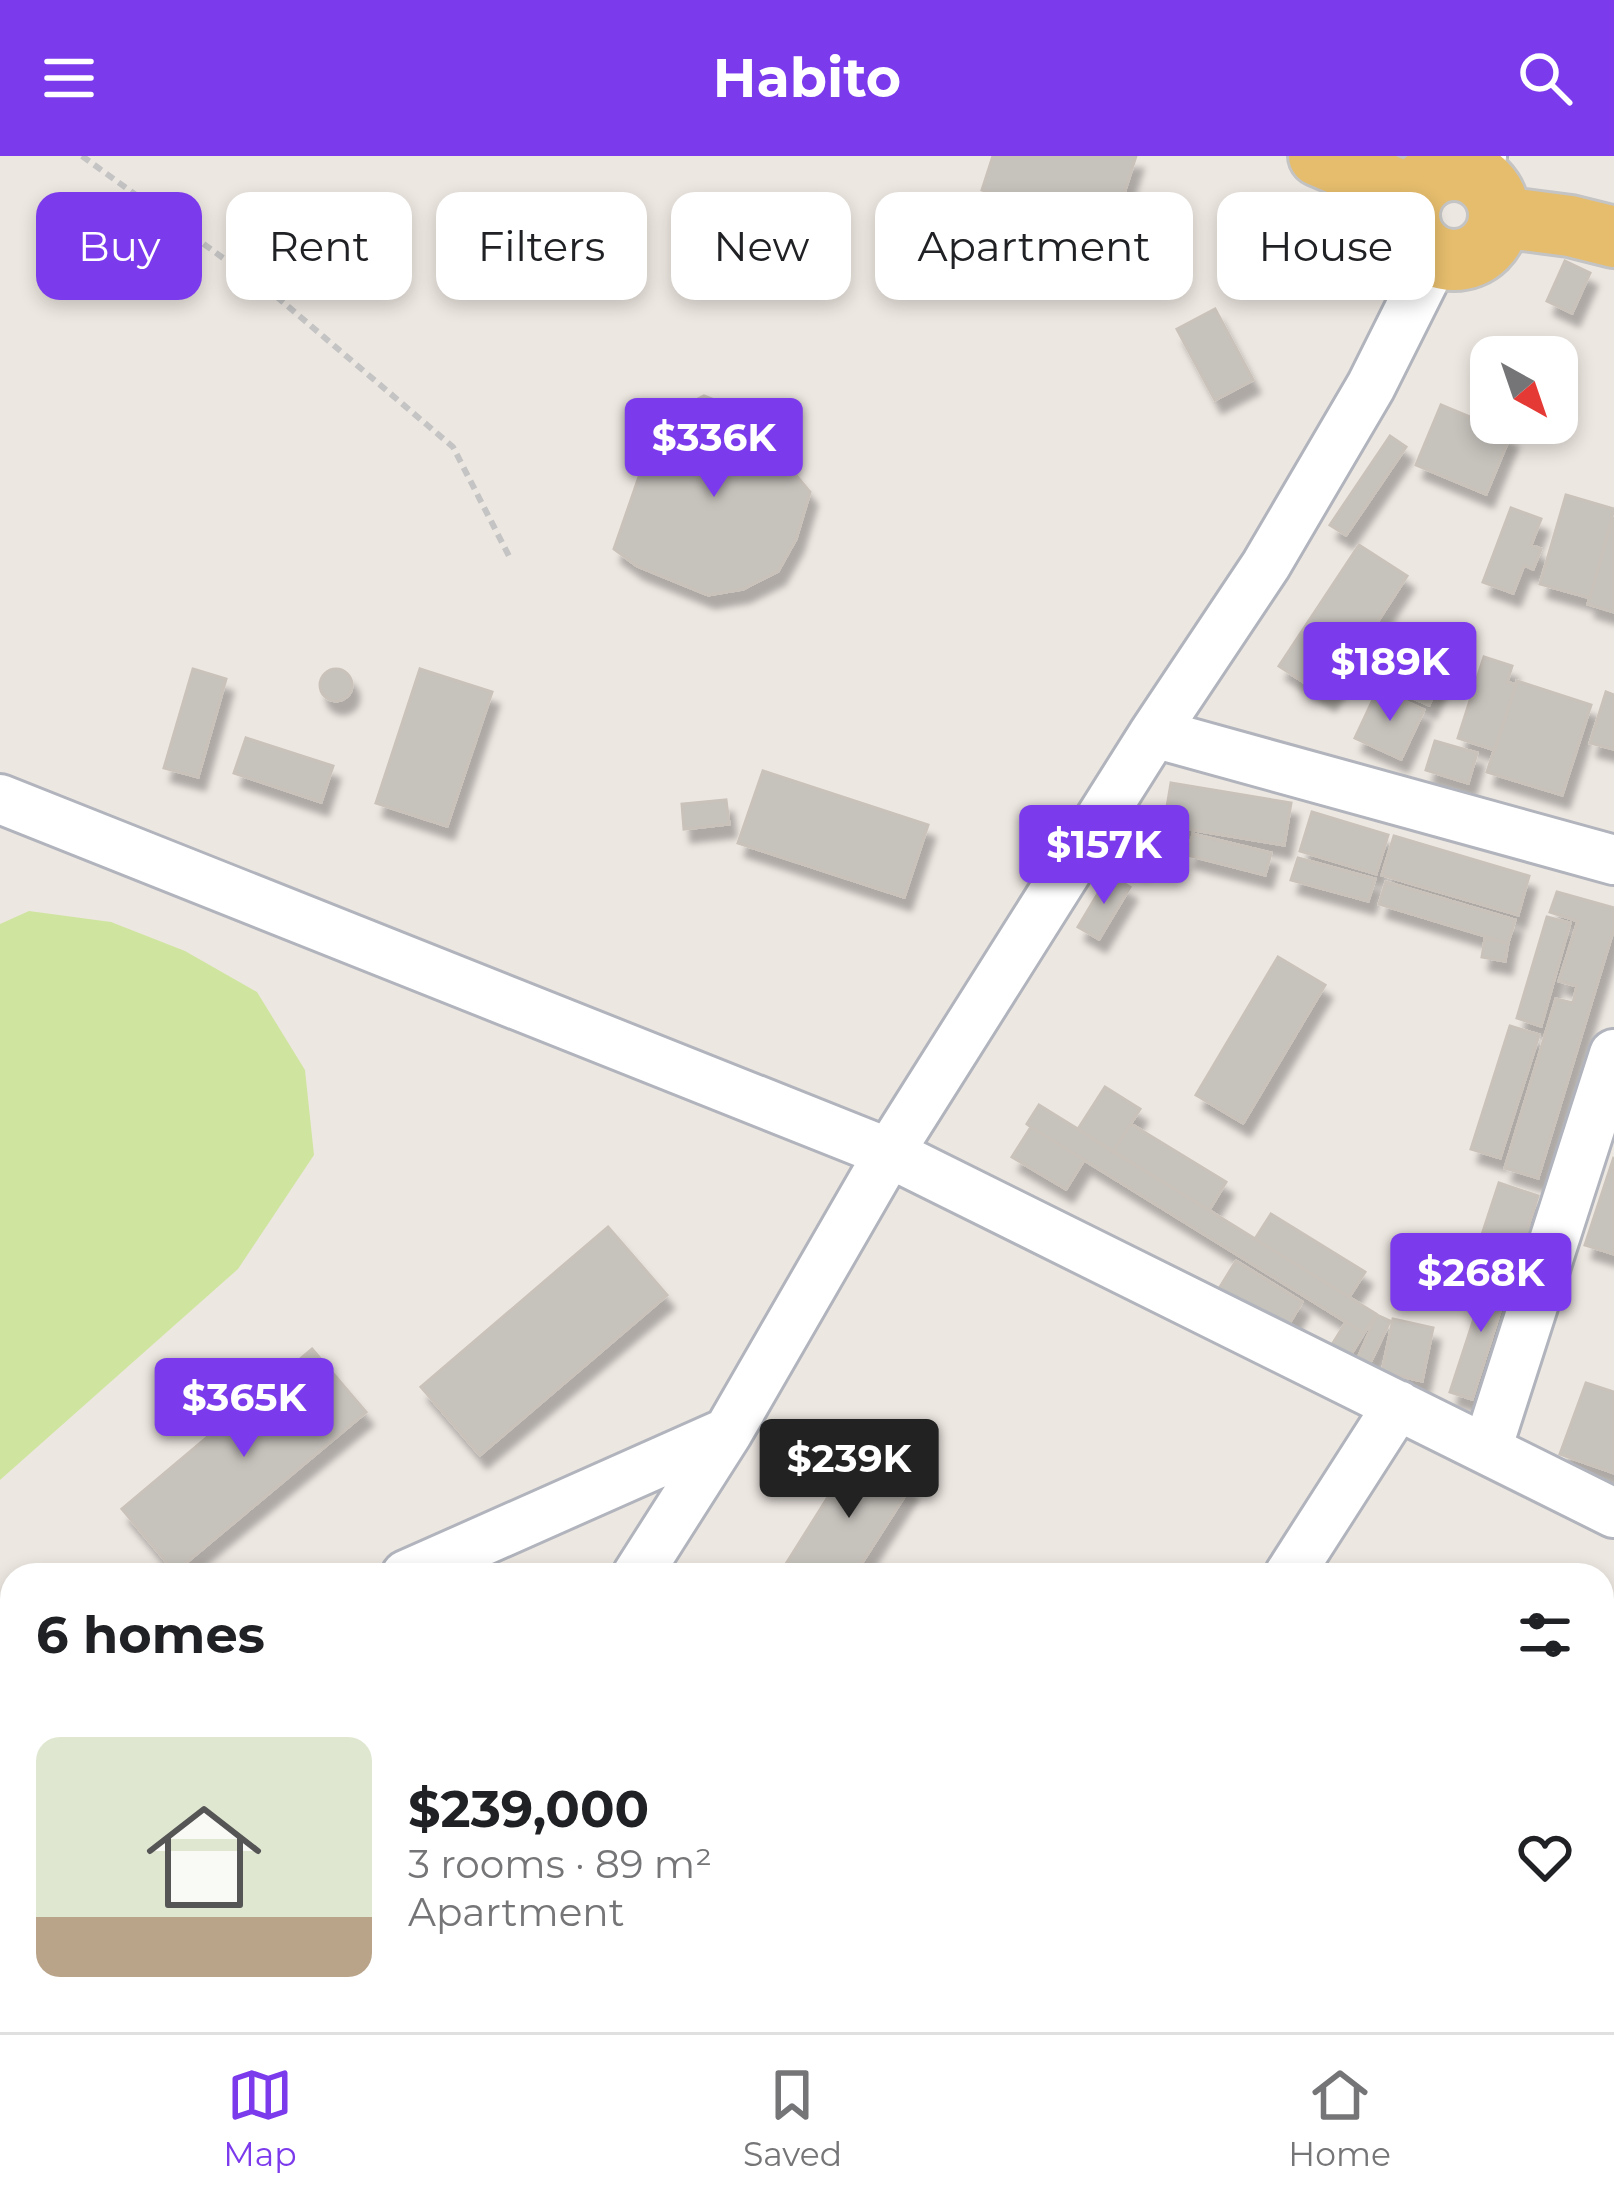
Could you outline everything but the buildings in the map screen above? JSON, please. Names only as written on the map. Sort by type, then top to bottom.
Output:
[{"type":"main road","points":[[1319,156],[1404,192]]},
{"type":"main road","points":[[1416,192],[1439,172],[1456,170],[1570,226],[1614,237]]},
{"type":"main road","points":[[1436,256],[1453,261],[1470,258],[1496,234],[1485,182]]},
{"type":"street","points":[[645,1563],[728,1432],[890,1153],[1289,525],[1371,386],[1436,256]]},
{"type":"street","points":[[1154,733],[1614,860]]},
{"type":"street","points":[[0,799],[890,1153],[1614,1513]]},
{"type":"street","points":[[1487,1449],[1614,1054]]},
{"type":"street","points":[[1297,1563],[1398,1405]]},
{"type":"street","points":[[433,1563],[728,1432]]},
{"type":"path","points":[[82,156],[277,297],[453,447],[510,558]]},
{"type":"green space","points":[[29,911],[111,922],[185,951],[257,992],[305,1070],[314,1155],[238,1269],[0,1480],[0,924]]}]
